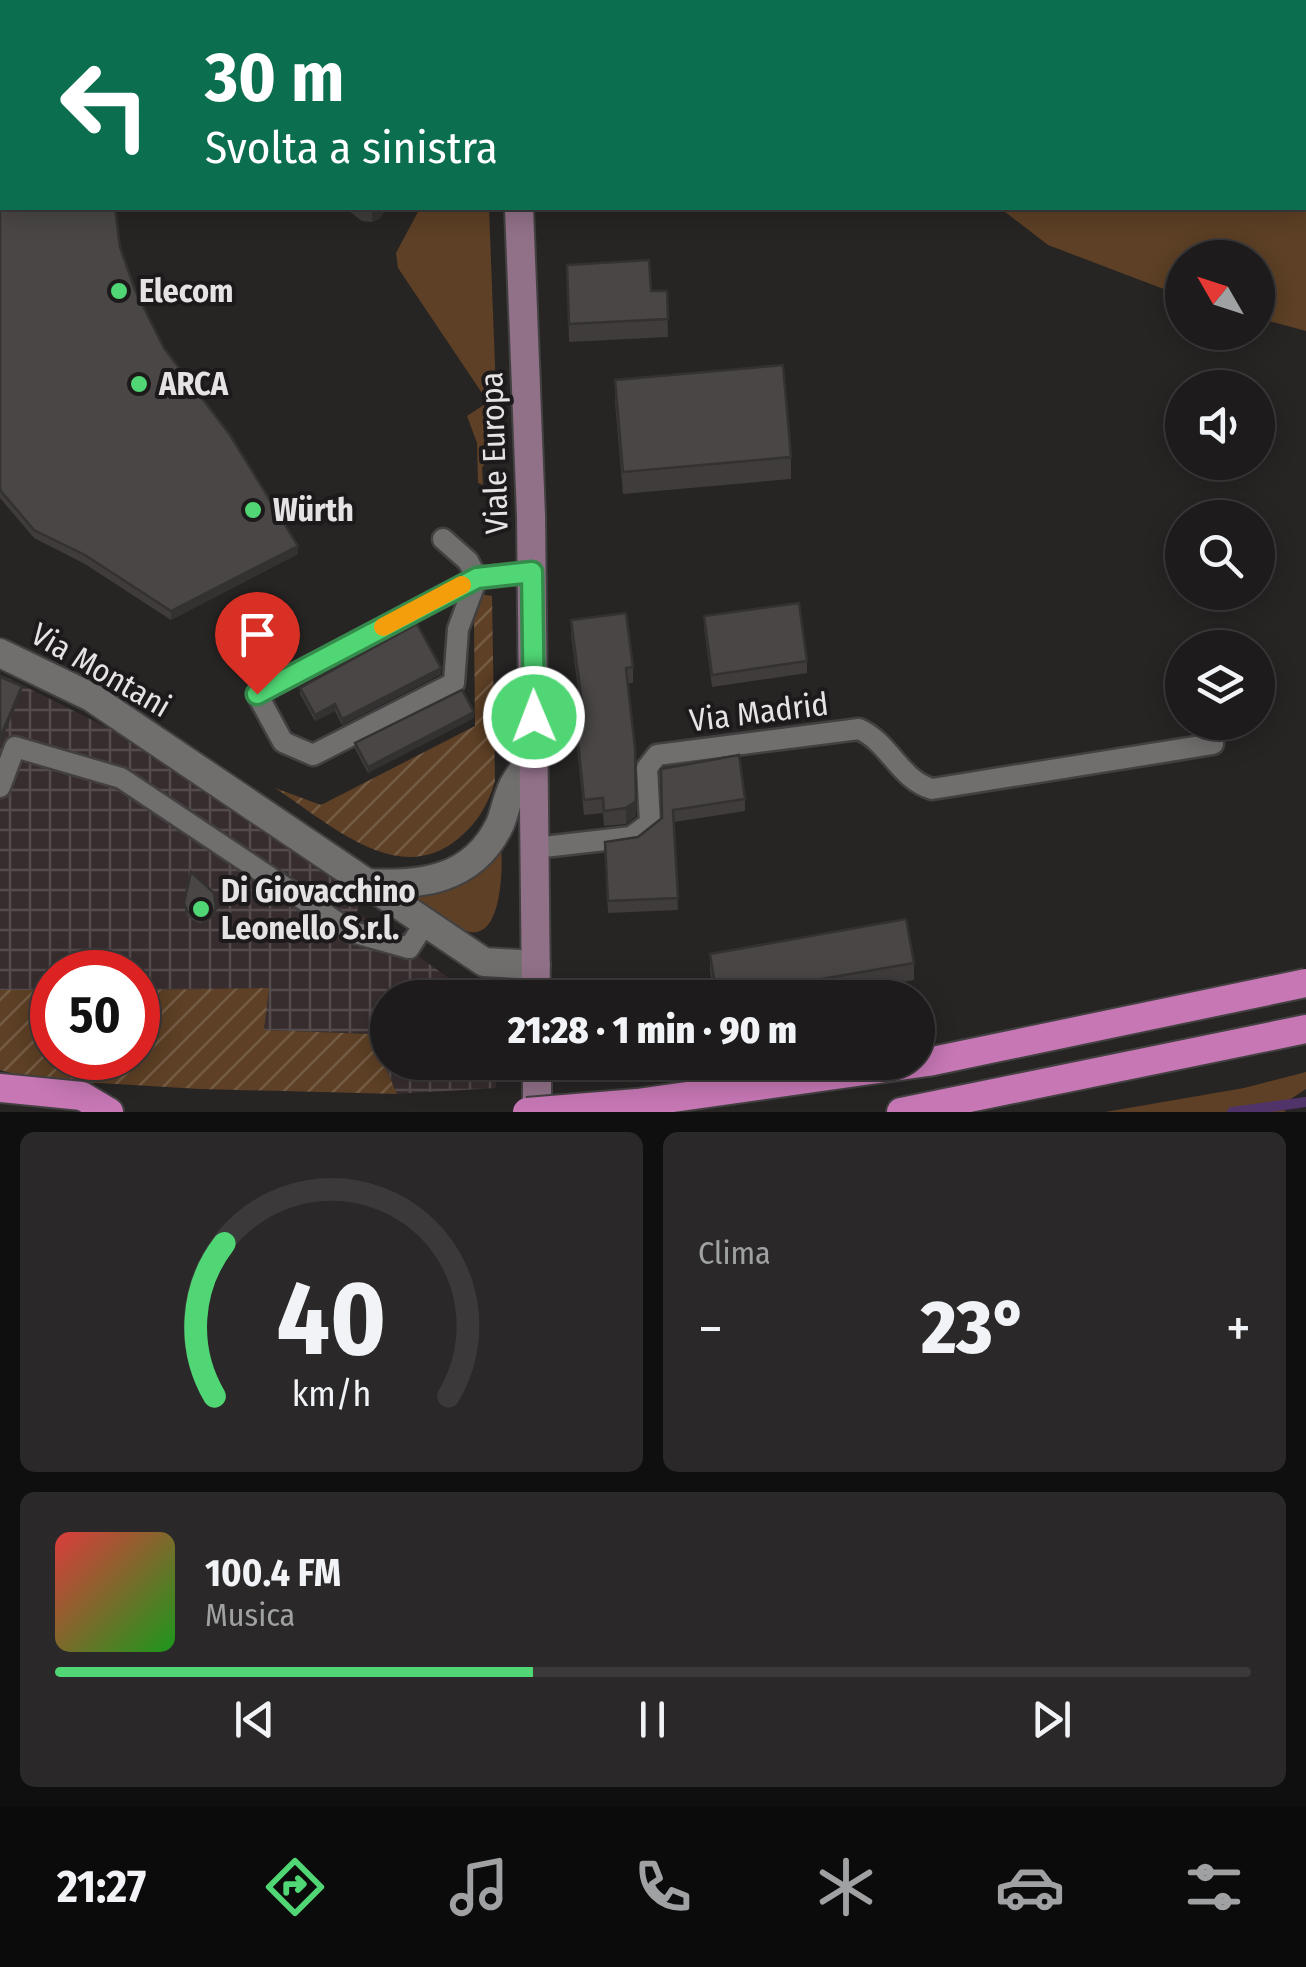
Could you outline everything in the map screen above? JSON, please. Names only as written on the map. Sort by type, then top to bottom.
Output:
[{"type":"highway","points":[[527,1112],[637,1104],[928,1062],[1306,983]]},
{"type":"highway","points":[[901,1112],[1306,1029]]},
{"type":"highway","points":[[0,1088],[82,1096],[109,1112]]},
{"type":"main road","name":"Viale Europa","points":[[519,210],[532,572],[536,980]]},
{"type":"main road","points":[[536,1080],[537,1112]]},
{"type":"street","name":"Via Montani","points":[[0,653],[90,697],[484,962],[536,965]]},
{"type":"street","points":[[365,883],[431,882],[472,860],[492,838],[511,789],[534,753]]},
{"type":"lane","points":[[443,539],[468,561],[477,578],[458,629],[454,683],[314,755],[283,742],[257,694],[477,578],[532,572]]},
{"type":"lane","name":"Via Madrid","points":[[534,848],[630,838],[650,823],[647,768],[657,755],[859,729],[877,738],[913,783],[932,789],[1213,744]]},
{"type":"lane","points":[[0,787],[15,747],[122,778],[352,932],[408,948],[425,923]]},
{"type":"shaded area","points":[[419,210],[489,210],[498,444],[482,468],[483,485],[478,483],[477,443],[467,416],[488,402],[398,268],[396,253]]},
{"type":"shaded area","points":[[1003,210],[1306,210],[1306,331],[1275,323],[1275,240],[1165,240],[1165,290],[1048,245]]},
{"type":"shaded area","points":[[479,594],[492,596],[495,781],[489,798],[466,832],[436,852],[412,857],[388,854],[340,832],[275,788],[321,805],[475,726],[474,621]]},
{"type":"shaded area","points":[[0,674],[118,733],[361,898],[357,912],[451,980],[370,980],[370,1034],[264,1030],[268,988],[160,990],[160,950],[30,950],[30,990],[0,990]]},
{"type":"shaded area","points":[[501,845],[499,898],[489,924],[481,931],[470,932],[455,926],[409,897]]},
{"type":"shaded area","points":[[269,988],[264,1030],[370,1034],[370,1080],[391,1080],[397,1094],[49,1080],[160,1080],[160,990]]},
{"type":"shaded area","points":[[0,990],[30,990],[30,1078],[0,1070]]},
{"type":"shaded area","points":[[1306,1072],[1306,1089],[1280,1106],[1286,1112],[1105,1112],[1244,1088]]},
{"type":"shaded area","points":[[391,1080],[496,1080],[496,1088],[397,1094]]},
{"type":"building","points":[[0,210],[115,210],[120,247],[135,290],[164,348],[230,435],[298,546],[171,611],[85,555],[34,530],[0,490]]},
{"type":"building","points":[[649,260],[651,291],[667,291],[668,319],[569,324],[567,265]]},
{"type":"building","points":[[783,365],[791,457],[623,472],[615,380]]},
{"type":"building","points":[[799,603],[807,661],[712,675],[704,616]]},
{"type":"building","points":[[626,613],[633,667],[626,668],[636,801],[626,808],[604,811],[603,798],[584,800],[575,712],[583,711],[571,620]]},
{"type":"building","points":[[417,624],[441,668],[342,719],[335,704],[315,715],[300,688]]},
{"type":"building","points":[[0,677],[22,686],[0,738]]},
{"type":"building","points":[[462,690],[474,712],[368,767],[355,743]]},
{"type":"building","points":[[739,755],[745,799],[673,810],[678,898],[608,901],[605,842],[638,837],[662,818],[661,769]]},
{"type":"building","points":[[191,872],[214,893],[216,909],[201,918],[187,911],[184,903]]},
{"type":"building","points":[[906,919],[914,963],[816,980],[714,980],[710,954]]},
{"type":"waterway","points":[[1232,1112],[1306,1102]]},
{"type":"slow traffic","points":[[383,627],[462,585]]},
{"type":"place","name":"Elecom","points":[[119,291]]},
{"type":"place","name":"ARCA","points":[[139,384]]},
{"type":"place","name":"Würth","points":[[253,510]]},
{"type":"place","name":"Di Giovacchino Leonello S.r.l.","points":[[201,909]]},
{"type":"route","points":[[257,694],[477,578],[532,572],[534,717]]}]
